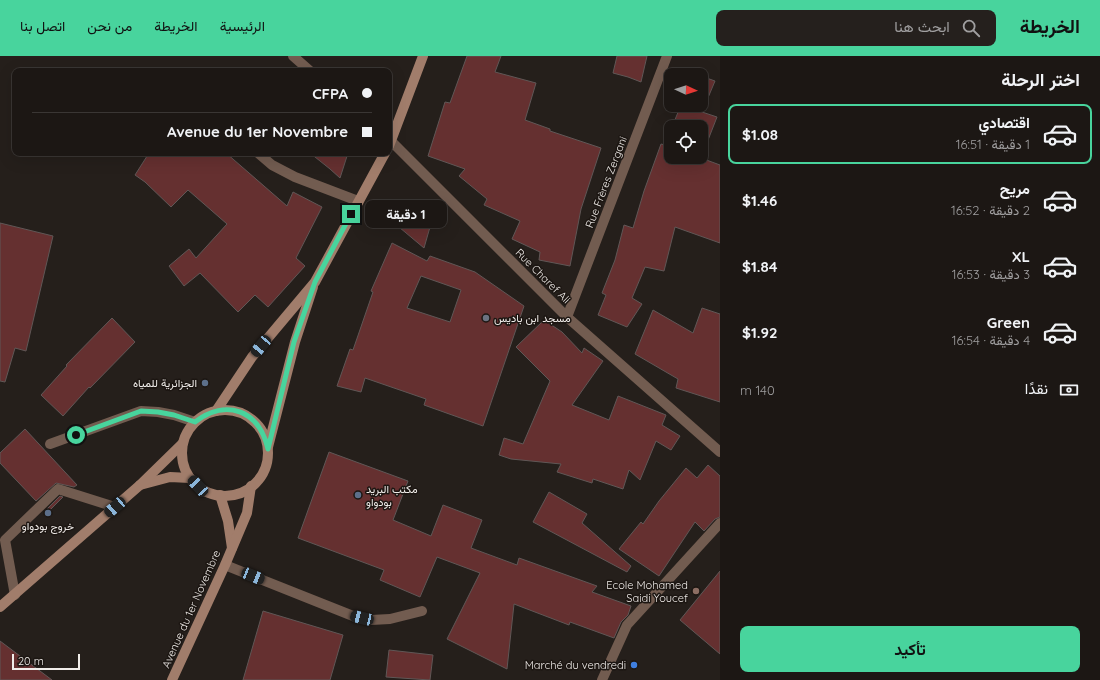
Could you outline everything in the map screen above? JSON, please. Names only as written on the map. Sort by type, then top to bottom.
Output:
[{"type":"main road","points":[[392,137],[423,56]]},
{"type":"main road","points":[[268,449],[265,437],[259,426],[250,418],[240,412],[216,410],[195,422],[187,432],[183,443],[182,455],[184,467],[190,478],[198,486],[208,492],[220,495],[231,495],[242,492],[259,479],[264,470],[267,459],[268,449],[294,342],[315,282],[383,156]]},
{"type":"main road","points":[[216,410],[252,356],[315,282]]},
{"type":"main road","points":[[0,607],[115,507],[183,443]]},
{"type":"main road","points":[[140,484],[170,477],[190,478]]},
{"type":"main road","name":"Avenue du 1er Novembre","points":[[172,680],[232,549],[246,513],[251,486]]},
{"type":"main road","name":"Avenue du 1er Novembre","points":[[220,495],[228,522],[232,549]]},
{"type":"street","points":[[293,56],[307,68]]},
{"type":"street","name":"Rue Frères Zergani","points":[[567,317],[667,56]]},
{"type":"street","name":"Rue Charef Ali","points":[[392,144],[567,317],[720,452]]},
{"type":"street","points":[[262,156],[272,165],[295,177],[358,201]]},
{"type":"street","points":[[50,444],[141,411],[174,415],[195,422]]},
{"type":"street","points":[[15,595],[5,540],[58,489],[115,507]]},
{"type":"street","points":[[602,680],[627,625],[720,523]]},
{"type":"street","points":[[225,565],[353,616],[371,620],[390,619],[422,611]]},
{"type":"building","points":[[467,56],[501,56],[495,72],[536,83],[525,120],[550,129],[550,131],[601,148],[581,209],[570,266],[539,260],[540,252],[512,239],[520,221],[484,205],[487,199],[459,176],[465,169],[428,156],[445,102],[450,103]]},
{"type":"building","points":[[617,56],[647,56],[641,82],[613,73]]},
{"type":"building","points":[[708,78],[715,81],[708,98]]},
{"type":"building","points":[[678,112],[702,112],[717,117],[708,140],[708,120],[675,120]]},
{"type":"building","points":[[661,144],[664,145],[664,164],[708,164],[708,161],[720,165],[720,243],[675,227],[664,271],[645,267],[632,298],[642,304],[627,327],[598,315],[606,295],[602,293],[615,260],[624,225],[633,228],[644,191]]},
{"type":"building","points":[[147,156],[229,156],[287,206],[293,192],[322,207],[296,258],[305,266],[268,307],[255,295],[238,312],[200,273],[184,286],[169,266],[189,249],[196,258],[227,224],[188,190],[171,207],[145,182],[135,175]]},
{"type":"building","points":[[314,156],[347,156],[340,178]]},
{"type":"building","points":[[382,211],[430,227],[424,248],[381,212]]},
{"type":"building","points":[[0,223],[53,236],[26,351],[15,348],[5,382],[0,381]]},
{"type":"building","name":"مسجد ابن باديس","points":[[392,243],[427,261],[430,256],[475,272],[524,306],[483,426],[424,405],[426,399],[365,378],[361,392],[337,386],[350,349],[353,350],[373,292],[371,291]],"holes":[[[421,276],[461,290],[450,322],[407,308]]]},
{"type":"building","points":[[702,308],[720,314],[720,402],[676,388],[678,379],[635,354],[653,310],[693,333]]},
{"type":"building","points":[[112,318],[135,342],[90,388],[89,387],[63,416],[41,395],[67,366],[66,365]]},
{"type":"building","points":[[544,320],[562,332],[582,353],[584,348],[603,361],[572,405],[609,420],[618,396],[666,415],[662,425],[680,436],[671,450],[656,441],[640,480],[629,470],[623,489],[593,479],[592,483],[557,472],[561,464],[511,459],[499,455],[504,438],[523,444],[550,381],[516,347]]},
{"type":"building","points":[[25,429],[77,485],[74,487],[56,483],[36,501],[0,463],[0,453]]},
{"type":"building","points":[[329,452],[408,481],[393,520],[431,536],[443,505],[482,520],[471,548],[517,565],[519,558],[597,586],[592,592],[631,606],[628,615],[621,622],[614,638],[570,622],[569,625],[514,604],[507,669],[447,639],[480,573],[437,557],[420,597],[380,580],[384,570],[298,538]]},
{"type":"building","points":[[708,465],[720,476],[720,517],[715,519],[704,531],[695,522],[659,576],[619,549],[641,522],[643,524],[659,501],[686,468],[697,478]]},
{"type":"building","points":[[549,492],[587,514],[582,523],[631,566],[627,572],[533,522]]},
{"type":"building","points":[[60,496],[63,497],[47,513],[45,511]]},
{"type":"building","points":[[720,571],[720,654],[680,620]]},
{"type":"building","points":[[263,611],[343,635],[330,680],[243,680]]},
{"type":"building","points":[[0,641],[52,680],[0,680]]},
{"type":"building","points":[[389,650],[433,655],[430,680],[386,677]]},
{"type":"place","name":"مسجد ابن باديس","points":[[486,318]]},
{"type":"place","name":"الجزائرية للمياه","points":[[205,383]]},
{"type":"place","name":"مكتب البريد بودواو","points":[[358,495]]},
{"type":"place","name":"خروج بودواو","points":[[48,513]]},
{"type":"place","name":"Ecole Mohamed Saidi Youcef","points":[[696,591]]},
{"type":"place","name":"Marché du vendredi","points":[[634,665]]},
{"type":"route","points":[[76,435],[141,411],[174,415],[195,422],[216,410],[228,410],[240,412],[259,426],[265,437],[268,449],[294,342],[315,282],[351,214]]}]
